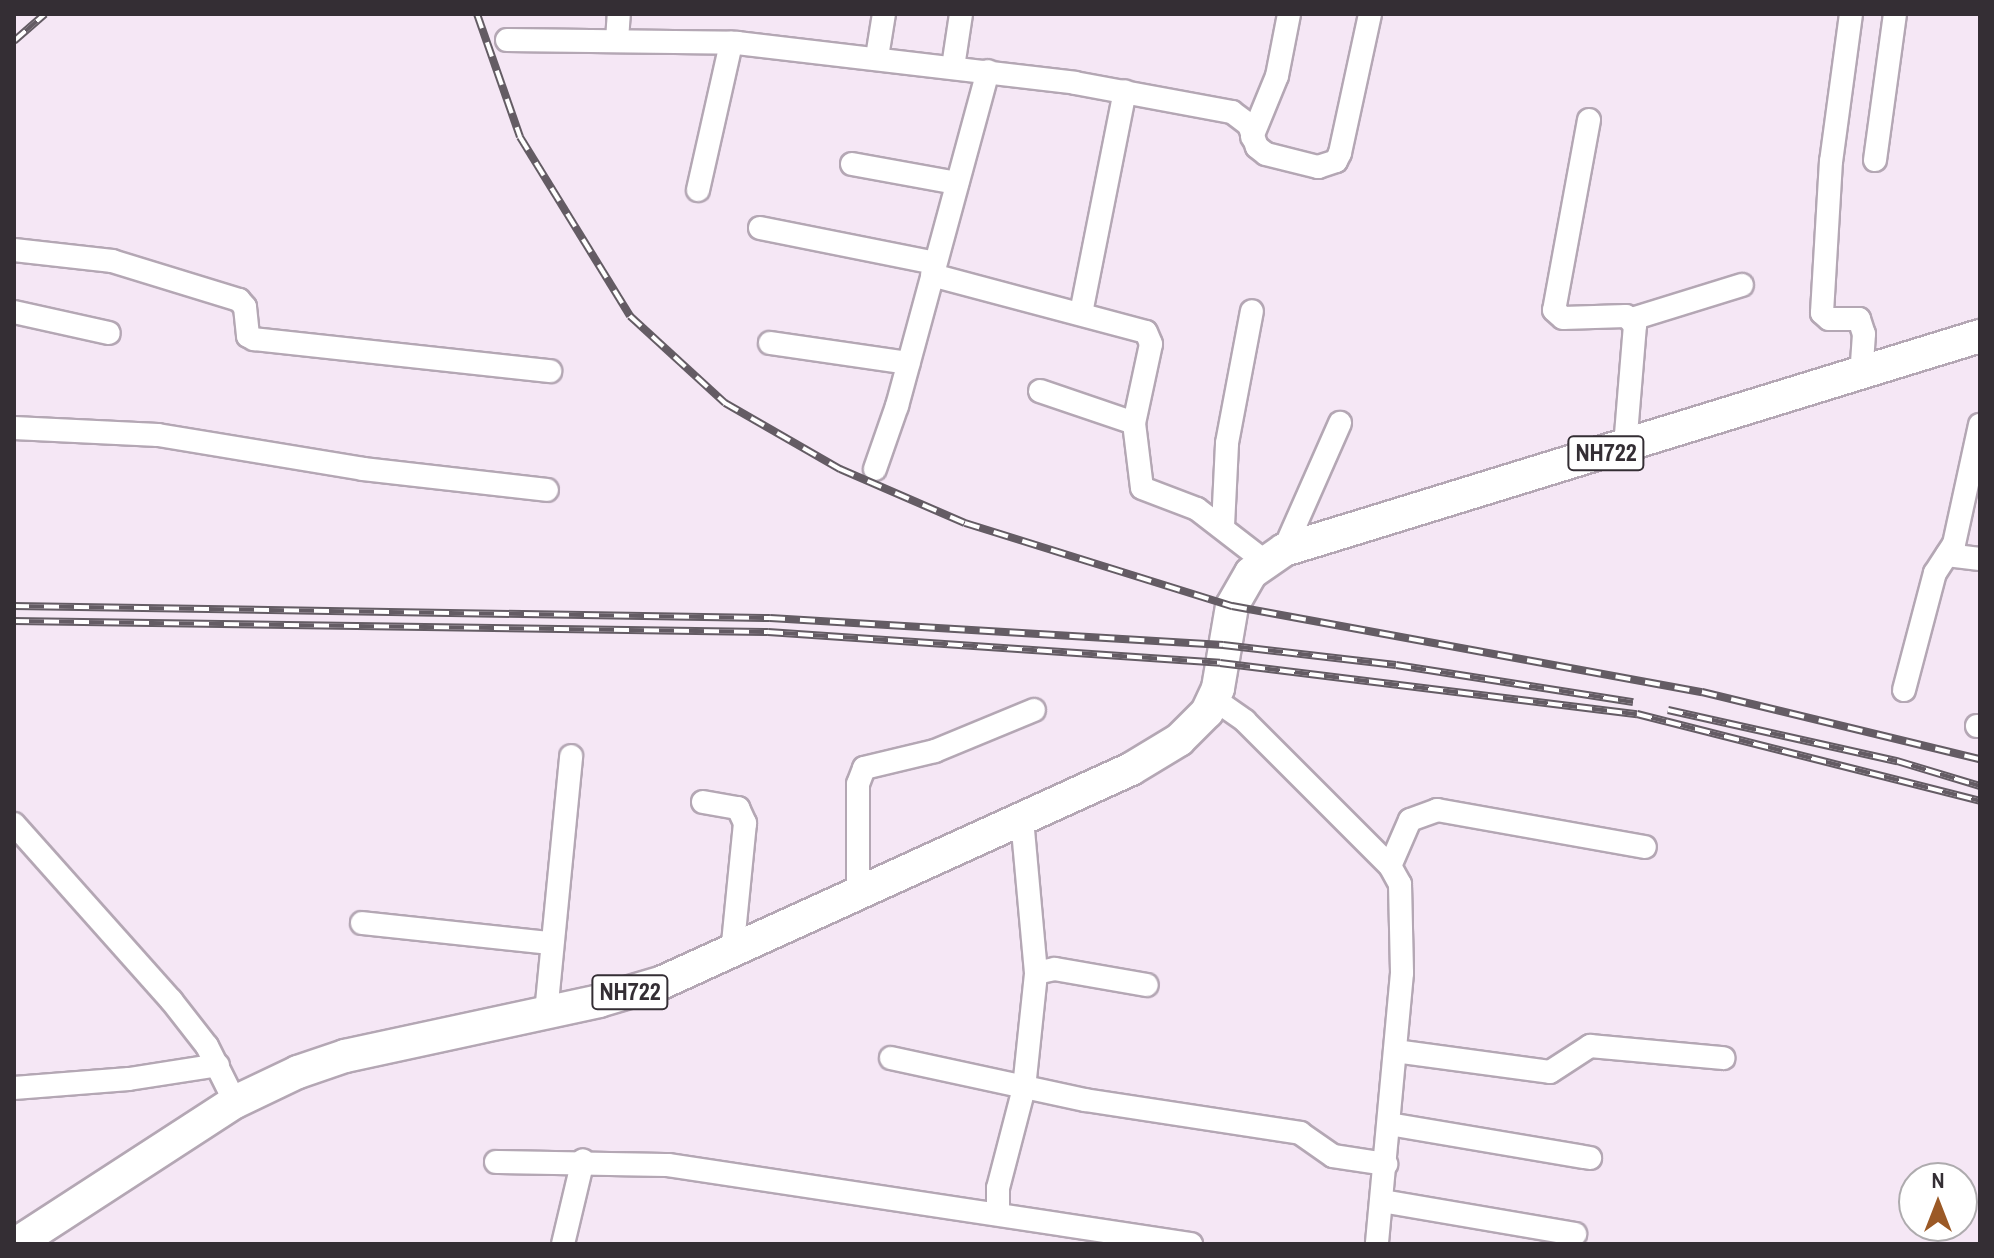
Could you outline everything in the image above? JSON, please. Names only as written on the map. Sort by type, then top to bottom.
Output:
[{"type":"highway","name":"NH722","points":[[16,1244],[235,1102],[345,1056],[546,1013],[663,982],[732,953],[1159,754],[1194,726],[1214,699],[1232,606],[1274,555],[1980,336]]},
{"type":"street","points":[[617,40],[619,14]]},
{"type":"street","points":[[877,57],[884,14]]},
{"type":"street","points":[[953,67],[961,14]]},
{"type":"street","points":[[1252,137],[1277,76],[1289,14]]},
{"type":"street","points":[[507,40],[731,43],[877,57],[1125,91],[1232,112],[1249,125],[1252,137],[1266,154],[1318,167],[1336,161],[1370,14]]},
{"type":"street","points":[[1851,14],[1831,161],[1822,313],[1829,319],[1859,319],[1864,334],[1861,373]]},
{"type":"street","points":[[1875,160],[1895,14]]},
{"type":"street","points":[[698,190],[731,43]]},
{"type":"street","points":[[875,469],[909,363],[988,71]]},
{"type":"street","points":[[1081,313],[1125,91]]},
{"type":"street","points":[[1589,120],[1554,310],[1563,318],[1632,319],[1742,285]]},
{"type":"street","points":[[852,164],[957,183]]},
{"type":"street","points":[[760,228],[933,269],[1151,337],[1134,423],[1140,443],[1138,484],[1274,555],[1340,423]]},
{"type":"street","points":[[14,250],[112,261],[239,300],[245,304],[248,336],[254,339],[550,371]]},
{"type":"street","points":[[1223,526],[1227,443],[1252,311]]},
{"type":"street","points":[[14,312],[109,333]]},
{"type":"street","points":[[1625,447],[1635,333],[1632,319]]},
{"type":"street","points":[[770,343],[909,363]]},
{"type":"street","points":[[1040,391],[1134,423]]},
{"type":"street","points":[[1904,690],[1935,573],[1947,555],[1980,425]]},
{"type":"street","points":[[14,428],[158,435],[395,473],[547,490]]},
{"type":"street","points":[[1947,555],[1980,559]]},
{"type":"street","points":[[1214,699],[1245,721],[1390,866],[1404,904],[1395,1051],[1377,1244]]},
{"type":"street","points":[[858,894],[858,784],[864,768],[935,751],[1034,710]]},
{"type":"street","points":[[546,1013],[549,943],[571,756]]},
{"type":"street","points":[[703,802],[738,808],[745,823],[732,953]]},
{"type":"street","points":[[1390,866],[1410,820],[1437,810],[1645,847]]},
{"type":"street","points":[[998,1213],[998,1188],[1024,1088],[1036,973],[1022,819]]},
{"type":"street","points":[[18,832],[171,1000],[218,1065],[235,1102]]},
{"type":"street","points":[[362,923],[549,943]]},
{"type":"street","points":[[1036,973],[1055,969],[1147,985]]},
{"type":"street","points":[[1395,1051],[1550,1072],[1590,1046],[1723,1058]]},
{"type":"street","points":[[891,1058],[1024,1088],[1300,1133],[1333,1156],[1386,1164]]},
{"type":"street","points":[[14,1088],[129,1079],[218,1065]]},
{"type":"street","points":[[1389,1124],[1590,1158]]},
{"type":"street","points":[[563,1244],[583,1160]]},
{"type":"street","points":[[496,1162],[583,1160],[711,1170],[1191,1244]]},
{"type":"street","points":[[1382,1201],[1575,1234]]},
{"type":"railway","points":[[14,41],[45,14]]},
{"type":"railway","points":[[477,14],[520,137],[630,316],[725,403],[840,469],[965,523],[1232,606],[1702,692],[1980,759]]},
{"type":"railway","points":[[14,606],[770,618],[1223,645],[1396,665],[1633,702]]},
{"type":"railway","points":[[14,621],[768,632],[1220,663],[1637,714],[1980,801]]},
{"type":"railway","points":[[1668,710],[1897,761],[1980,786]]}]
